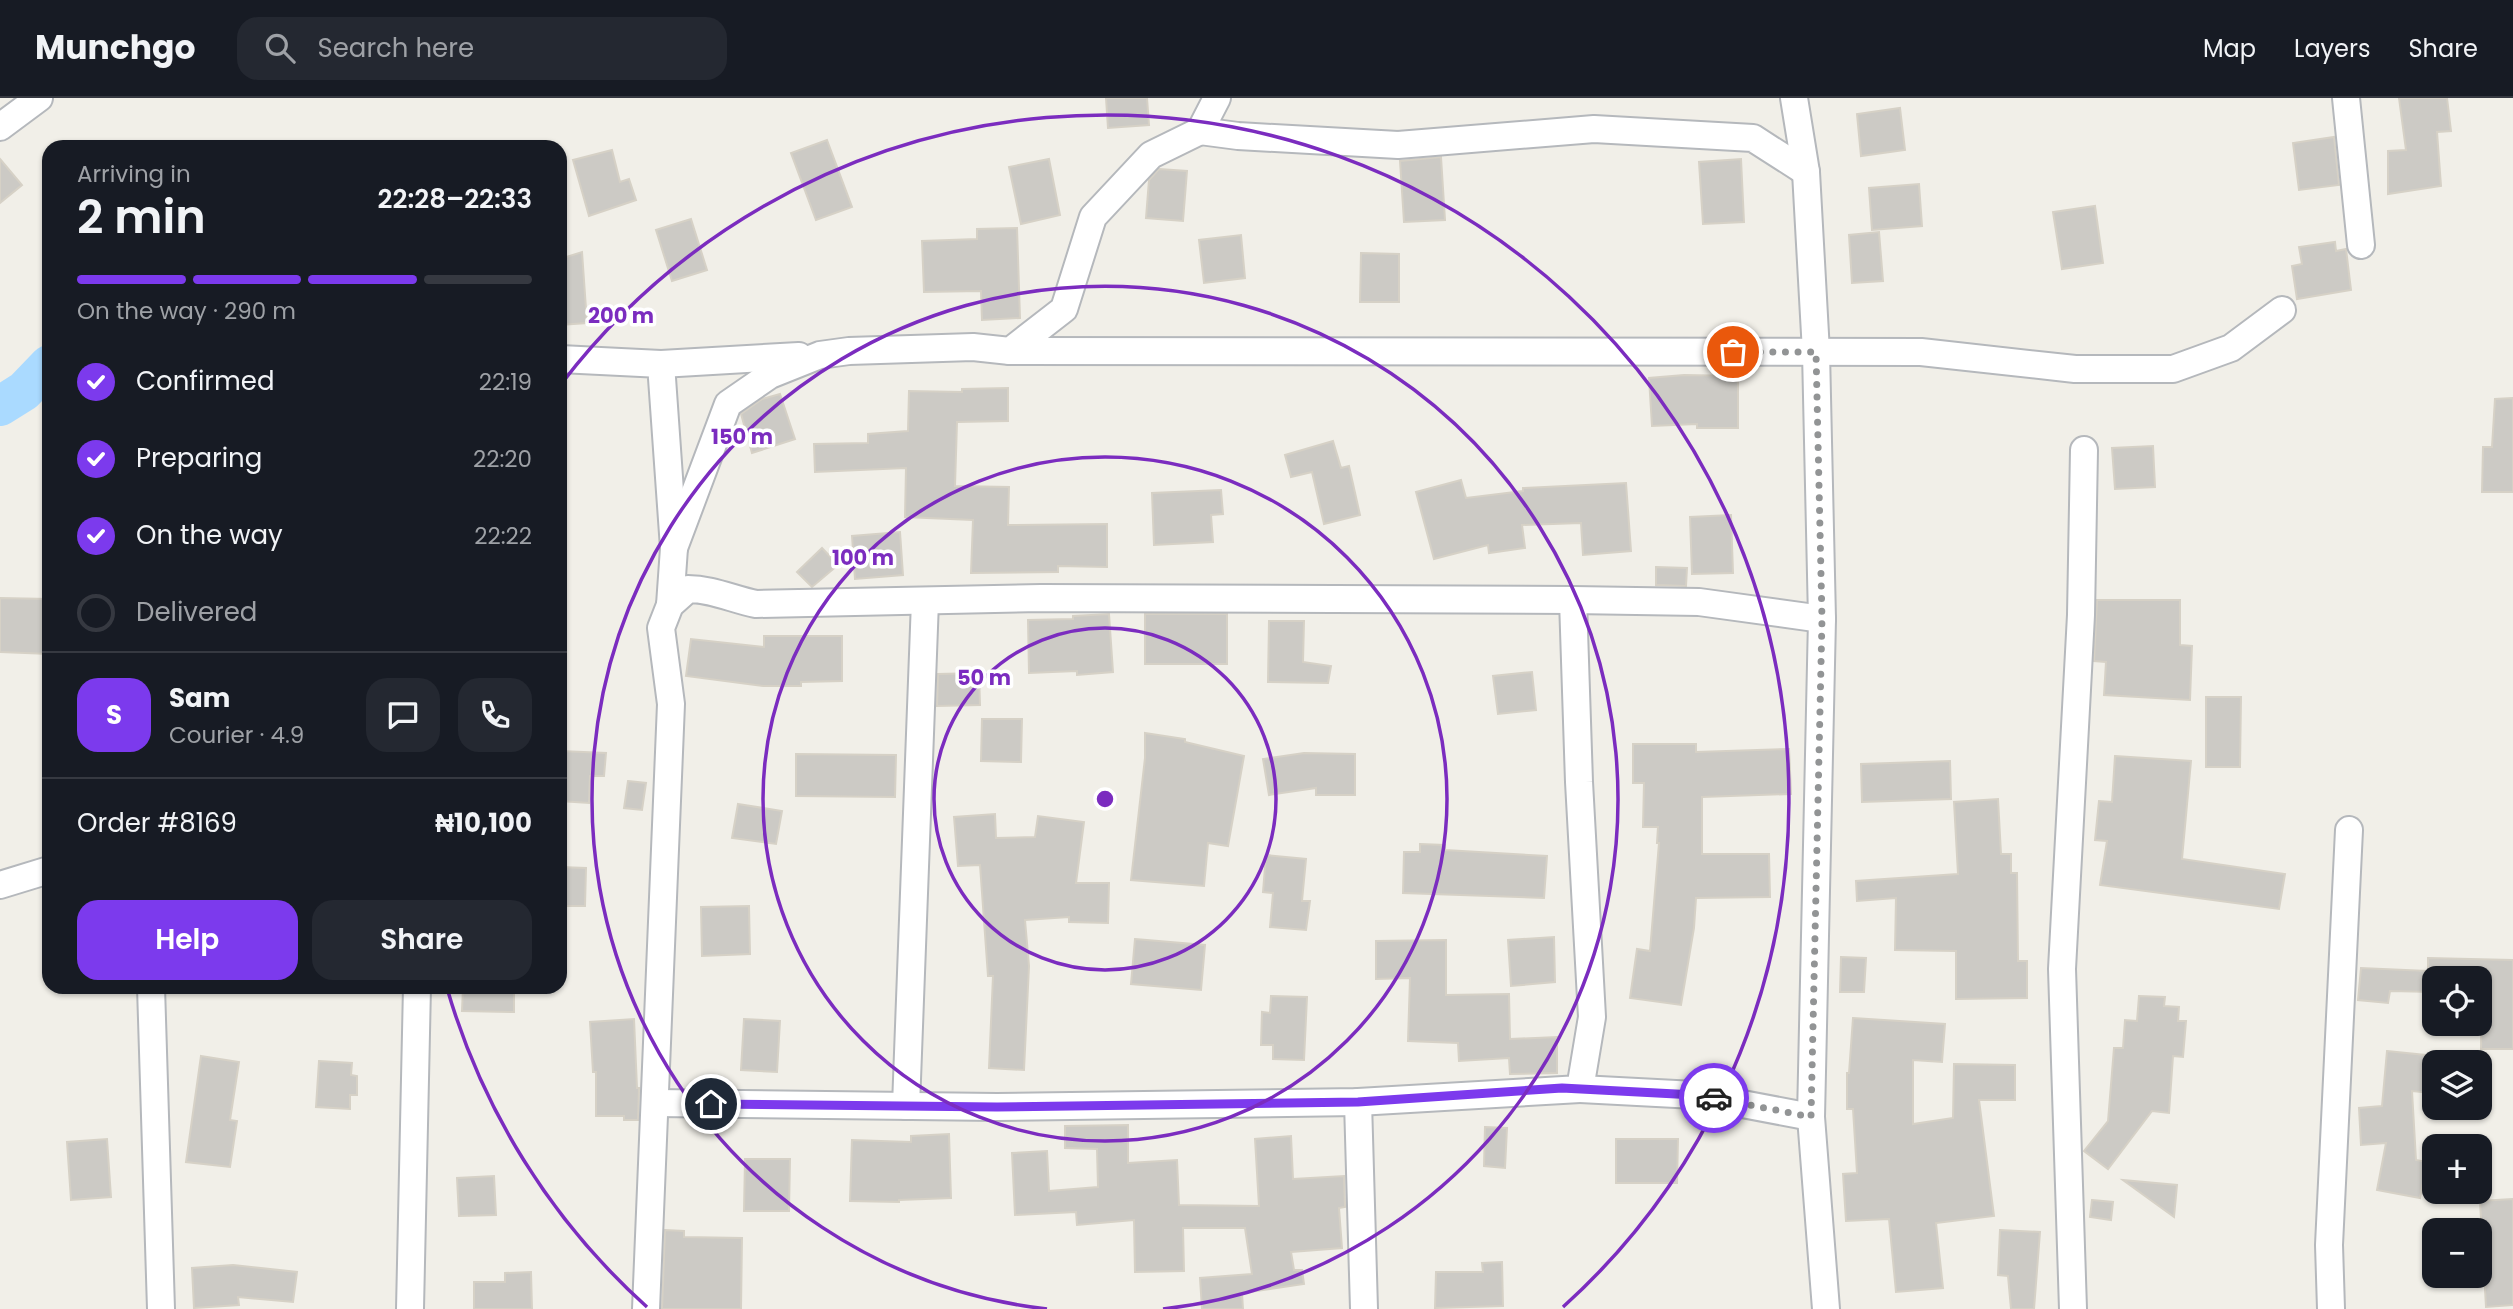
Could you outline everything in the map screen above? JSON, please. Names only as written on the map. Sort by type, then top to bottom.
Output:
[{"type":"street","points":[[0,127],[40,98]]},
{"type":"street","points":[[1200,131],[1217,98]]},
{"type":"street","points":[[1794,98],[1807,173],[1816,352],[1822,619],[1811,1117],[1826,1309]]},
{"type":"street","points":[[2346,98],[2361,245]]},
{"type":"street","points":[[1010,351],[1064,309],[1093,217],[1152,155],[1200,131],[1238,136],[1398,145],[1594,129],[1753,138],[1807,173]]},
{"type":"street","points":[[567,359],[661,364],[849,351],[973,347],[1010,351],[1921,352],[2075,369],[2173,369],[2231,348],[2282,310]]},
{"type":"street","points":[[674,548],[728,404],[770,375],[820,355]]},
{"type":"street","points":[[646,1309],[671,704],[662,628],[670,605],[674,548],[661,364]]},
{"type":"street","points":[[2073,1309],[2062,969],[2081,615],[2084,450]]},
{"type":"street","points":[[670,605],[688,589],[709,589],[729,598],[756,604],[1041,598],[1573,600],[1699,602],[1822,619]]},
{"type":"street","points":[[1573,600],[1579,782],[1592,1017],[1580,1089]]},
{"type":"street","points":[[906,1106],[925,601]]},
{"type":"street","points":[[2331,1309],[2329,1245],[2349,830]]},
{"type":"street","points":[[0,886],[42,872]]},
{"type":"street","points":[[151,994],[161,1309]]},
{"type":"street","points":[[410,1309],[417,994]]},
{"type":"street","points":[[655,1103],[906,1106],[1358,1102],[1580,1089],[1695,1095],[1811,1117]]},
{"type":"street","points":[[1358,1102],[1364,1309]]},
{"type":"building","points":[[1106,98],[1147,98],[1149,125],[1108,128]]},
{"type":"building","points":[[2399,98],[2447,98],[2451,131],[2437,132],[2441,186],[2388,194],[2388,151],[2406,150]]},
{"type":"building","points":[[1900,108],[1905,150],[1861,156],[1857,114]]},
{"type":"building","points":[[2334,137],[2339,185],[2299,190],[2293,143]]},
{"type":"building","points":[[827,140],[852,207],[816,220],[791,153]]},
{"type":"building","points":[[612,150],[620,182],[629,179],[636,200],[589,216],[573,160]]},
{"type":"building","points":[[1441,157],[1445,220],[1404,222],[1400,161]]},
{"type":"building","points":[[0,159],[22,185],[0,203]]},
{"type":"building","points":[[1049,159],[1060,215],[1021,224],[1009,167]]},
{"type":"building","points":[[1741,159],[1744,222],[1703,224],[1699,162]]},
{"type":"building","points":[[1159,169],[1187,171],[1183,221],[1146,218],[1149,180]]},
{"type":"building","points":[[1919,184],[1922,226],[1872,230],[1869,188]]},
{"type":"building","points":[[2095,206],[2103,263],[2062,269],[2053,212]]},
{"type":"building","points":[[691,219],[707,270],[672,281],[656,230]]},
{"type":"building","points":[[1017,228],[1020,318],[982,320],[981,291],[924,292],[922,241],[977,239],[977,229]]},
{"type":"building","points":[[1879,232],[1883,281],[1852,283],[1849,235]]},
{"type":"building","points":[[1241,235],[1245,278],[1204,283],[1199,240]]},
{"type":"building","points":[[2335,242],[2336,251],[2346,249],[2351,290],[2297,299],[2292,266],[2302,264],[2299,247]]},
{"type":"building","points":[[582,252],[587,323],[567,324],[567,257]]},
{"type":"building","points":[[1361,253],[1399,254],[1399,302],[1360,302]]},
{"type":"building","points":[[1684,375],[1738,376],[1738,428],[1697,428],[1697,424],[1652,426],[1649,378]]},
{"type":"building","points":[[1008,388],[1008,421],[957,422],[955,486],[1009,487],[1008,525],[1107,524],[1107,567],[1058,566],[1058,572],[971,573],[973,520],[905,517],[906,468],[815,472],[814,444],[868,443],[868,434],[908,431],[909,391],[962,392],[962,389]]},
{"type":"building","points":[[780,394],[795,439],[752,453],[741,414],[762,399]]},
{"type":"building","points":[[2513,398],[2513,492],[2482,492],[2483,447],[2492,447],[2495,399]]},
{"type":"building","points":[[1333,441],[1341,468],[1349,466],[1360,515],[1324,524],[1312,472],[1291,477],[1285,455]]},
{"type":"building","points":[[2153,446],[2155,487],[2115,489],[2112,448]]},
{"type":"building","points":[[1461,480],[1466,498],[1523,491],[1523,488],[1626,483],[1631,551],[1583,555],[1581,523],[1522,525],[1525,548],[1489,553],[1488,545],[1434,559],[1416,492]]},
{"type":"building","points":[[1221,490],[1223,514],[1211,515],[1213,542],[1154,545],[1152,493]]},
{"type":"building","points":[[1731,515],[1733,573],[1692,574],[1690,517]]},
{"type":"building","points":[[900,532],[903,575],[855,579],[852,536]]},
{"type":"building","points":[[822,548],[838,565],[812,587],[797,572]]},
{"type":"building","points":[[1656,567],[1687,568],[1686,586],[1656,585]]},
{"type":"building","points":[[0,598],[42,599],[42,654],[0,652]]},
{"type":"building","points":[[2097,600],[2180,600],[2180,645],[2192,646],[2190,700],[2104,695],[2106,662],[2094,661]]},
{"type":"building","points":[[1109,614],[1113,672],[1077,675],[1077,671],[1029,673],[1028,620],[1073,619],[1073,616]]},
{"type":"building","points":[[1145,614],[1227,614],[1227,664],[1145,664]]},
{"type":"building","points":[[1269,621],[1304,621],[1303,662],[1331,666],[1328,683],[1268,682]]},
{"type":"building","points":[[764,636],[842,636],[842,681],[801,682],[801,686],[763,686],[686,676],[691,639],[764,647]]},
{"type":"building","points":[[1532,672],[1536,710],[1498,714],[1493,676]]},
{"type":"building","points":[[979,673],[980,705],[937,706],[938,674]]},
{"type":"building","points":[[2206,697],[2241,697],[2240,767],[2206,767]]},
{"type":"building","points":[[982,719],[1022,719],[1021,762],[981,761]]},
{"type":"building","points":[[1145,733],[1185,739],[1185,742],[1244,756],[1228,846],[1208,843],[1204,886],[1131,880],[1145,758]]},
{"type":"building","points":[[1633,744],[1696,744],[1696,752],[1789,749],[1791,794],[1702,797],[1702,854],[1769,854],[1770,897],[1696,898],[1694,928],[1681,1005],[1630,998],[1637,949],[1650,951],[1659,843],[1658,827],[1643,827],[1644,783],[1633,783]]},
{"type":"building","points":[[567,751],[606,753],[604,776],[590,776],[589,803],[567,801]]},
{"type":"building","points":[[1304,753],[1355,754],[1355,795],[1316,795],[1316,788],[1269,795],[1263,759]]},
{"type":"building","points":[[796,754],[896,755],[895,797],[796,796]]},
{"type":"building","points":[[2115,756],[2191,761],[2182,859],[2285,874],[2279,909],[2100,885],[2107,841],[2095,840],[2099,801],[2112,802]]},
{"type":"building","points":[[1950,761],[1951,799],[1862,802],[1861,764]]},
{"type":"building","points":[[628,781],[646,783],[642,810],[624,808]]},
{"type":"building","points":[[1998,799],[2001,854],[2011,854],[2011,873],[2017,873],[2018,961],[2027,961],[2027,998],[1956,999],[1956,951],[1895,950],[1896,898],[1857,901],[1856,881],[1958,874],[1954,802]]},
{"type":"building","points":[[738,804],[782,811],[776,844],[732,838]]},
{"type":"building","points":[[995,814],[996,838],[1035,837],[1038,816],[1084,822],[1076,883],[1109,883],[1108,923],[1069,922],[1069,917],[1025,920],[1029,966],[1024,1070],[989,1068],[993,976],[988,976],[980,865],[958,866],[954,817]]},
{"type":"building","points":[[1420,844],[1445,845],[1445,850],[1547,856],[1544,898],[1403,893],[1404,852],[1420,852]]},
{"type":"building","points":[[1266,855],[1306,859],[1302,901],[1310,901],[1306,930],[1270,927],[1273,893],[1263,892]]},
{"type":"building","points":[[567,867],[586,868],[585,906],[567,906]]},
{"type":"building","points":[[749,906],[750,954],[702,956],[701,907]]},
{"type":"building","points":[[1554,937],[1555,982],[1511,986],[1508,940]]},
{"type":"building","points":[[1135,939],[1205,945],[1201,990],[1131,984]]},
{"type":"building","points":[[1446,940],[1446,995],[1509,994],[1510,1039],[1557,1037],[1557,1073],[1510,1074],[1509,1058],[1459,1061],[1458,1043],[1408,1041],[1410,978],[1376,979],[1376,941]]},
{"type":"building","points":[[1841,957],[1866,958],[1864,992],[1840,992]]},
{"type":"building","points":[[2428,958],[2513,960],[2513,1049],[2481,1049],[2481,1036],[2492,1036],[2492,966],[2428,966]]},
{"type":"building","points":[[2361,968],[2422,971],[2422,992],[2390,991],[2388,1003],[2358,1000]]},
{"type":"building","points":[[463,994],[514,994],[514,1012],[462,1011]]},
{"type":"building","points":[[1271,996],[1307,997],[1304,1060],[1273,1059],[1273,1045],[1261,1045],[1262,1012],[1270,1013]]},
{"type":"building","points":[[2139,996],[2165,997],[2164,1006],[2179,1007],[2178,1021],[2186,1021],[2183,1057],[2173,1056],[2169,1113],[2152,1111],[2108,1169],[2084,1151],[2108,1121],[2114,1048],[2123,1048],[2125,1020],[2137,1021]]},
{"type":"building","points":[[1853,1018],[1945,1024],[1942,1062],[1913,1060],[1913,1124],[1953,1118],[1954,1064],[2015,1065],[2015,1100],[1979,1100],[1994,1216],[1936,1223],[1943,1288],[1896,1292],[1889,1219],[1846,1221],[1843,1174],[1857,1173],[1853,1109],[1847,1109],[1847,1073]]},
{"type":"building","points":[[634,1019],[639,1088],[638,1120],[624,1120],[624,1116],[596,1116],[596,1072],[593,1072],[590,1022]]},
{"type":"building","points":[[744,1019],[780,1021],[777,1072],[741,1070]]},
{"type":"building","points":[[2387,1051],[2422,1055],[2422,1092],[2412,1091],[2416,1160],[2422,1161],[2420,1198],[2377,1190],[2386,1143],[2361,1145],[2359,1108],[2382,1106]]},
{"type":"building","points":[[201,1056],[239,1062],[230,1120],[237,1121],[230,1167],[186,1162]]},
{"type":"building","points":[[319,1061],[352,1063],[351,1075],[357,1076],[357,1095],[350,1095],[350,1109],[316,1107]]},
{"type":"building","points":[[1128,1125],[1128,1163],[1177,1160],[1179,1205],[1259,1206],[1255,1139],[1291,1136],[1293,1179],[1344,1176],[1345,1207],[1339,1208],[1342,1248],[1291,1252],[1294,1270],[1302,1270],[1304,1284],[1242,1293],[1243,1309],[1202,1309],[1200,1278],[1252,1274],[1245,1228],[1183,1228],[1184,1271],[1135,1272],[1134,1220],[1077,1225],[1076,1212],[1015,1215],[1012,1153],[1047,1151],[1049,1191],[1098,1187],[1097,1149],[1065,1148],[1065,1126]]},
{"type":"building","points":[[1485,1127],[1507,1128],[1505,1168],[1484,1166]]},
{"type":"building","points":[[949,1134],[951,1198],[899,1202],[850,1201],[852,1140],[911,1142],[911,1136]]},
{"type":"building","points":[[107,1139],[111,1197],[71,1200],[67,1142]]},
{"type":"building","points":[[1616,1139],[1678,1139],[1677,1183],[1616,1183]]},
{"type":"building","points":[[745,1159],[790,1159],[789,1211],[744,1211]]},
{"type":"building","points":[[494,1176],[496,1215],[459,1216],[457,1178]]},
{"type":"building","points":[[2123,1180],[2177,1185],[2174,1217]]},
{"type":"building","points":[[2513,1199],[2513,1305],[2486,1307],[2485,1288],[2492,1288],[2492,1218],[2481,1218],[2480,1204],[2492,1204],[2492,1200]]},
{"type":"building","points":[[2092,1200],[2113,1202],[2111,1220],[2090,1217]]},
{"type":"building","points":[[665,1230],[684,1231],[684,1237],[742,1238],[741,1309],[662,1309]]},
{"type":"building","points":[[2000,1230],[2040,1232],[2034,1309],[2011,1309],[2008,1276],[1998,1275]]},
{"type":"building","points":[[1502,1262],[1503,1306],[1435,1308],[1436,1272],[1483,1272],[1482,1263]]},
{"type":"building","points":[[233,1265],[297,1272],[293,1302],[238,1297],[239,1305],[194,1308],[192,1268]]},
{"type":"building","points":[[531,1272],[532,1309],[474,1309],[474,1282],[505,1282],[505,1273]]},
{"type":"waterway","points":[[0,406],[24,391],[42,372]]},
{"type":"way so far","points":[[1714,1098],[1811,1117],[1822,619],[1816,352],[1733,352]]},
{"type":"route","points":[[711,1104],[997,1107],[1358,1102],[1562,1088],[1714,1098]]}]
